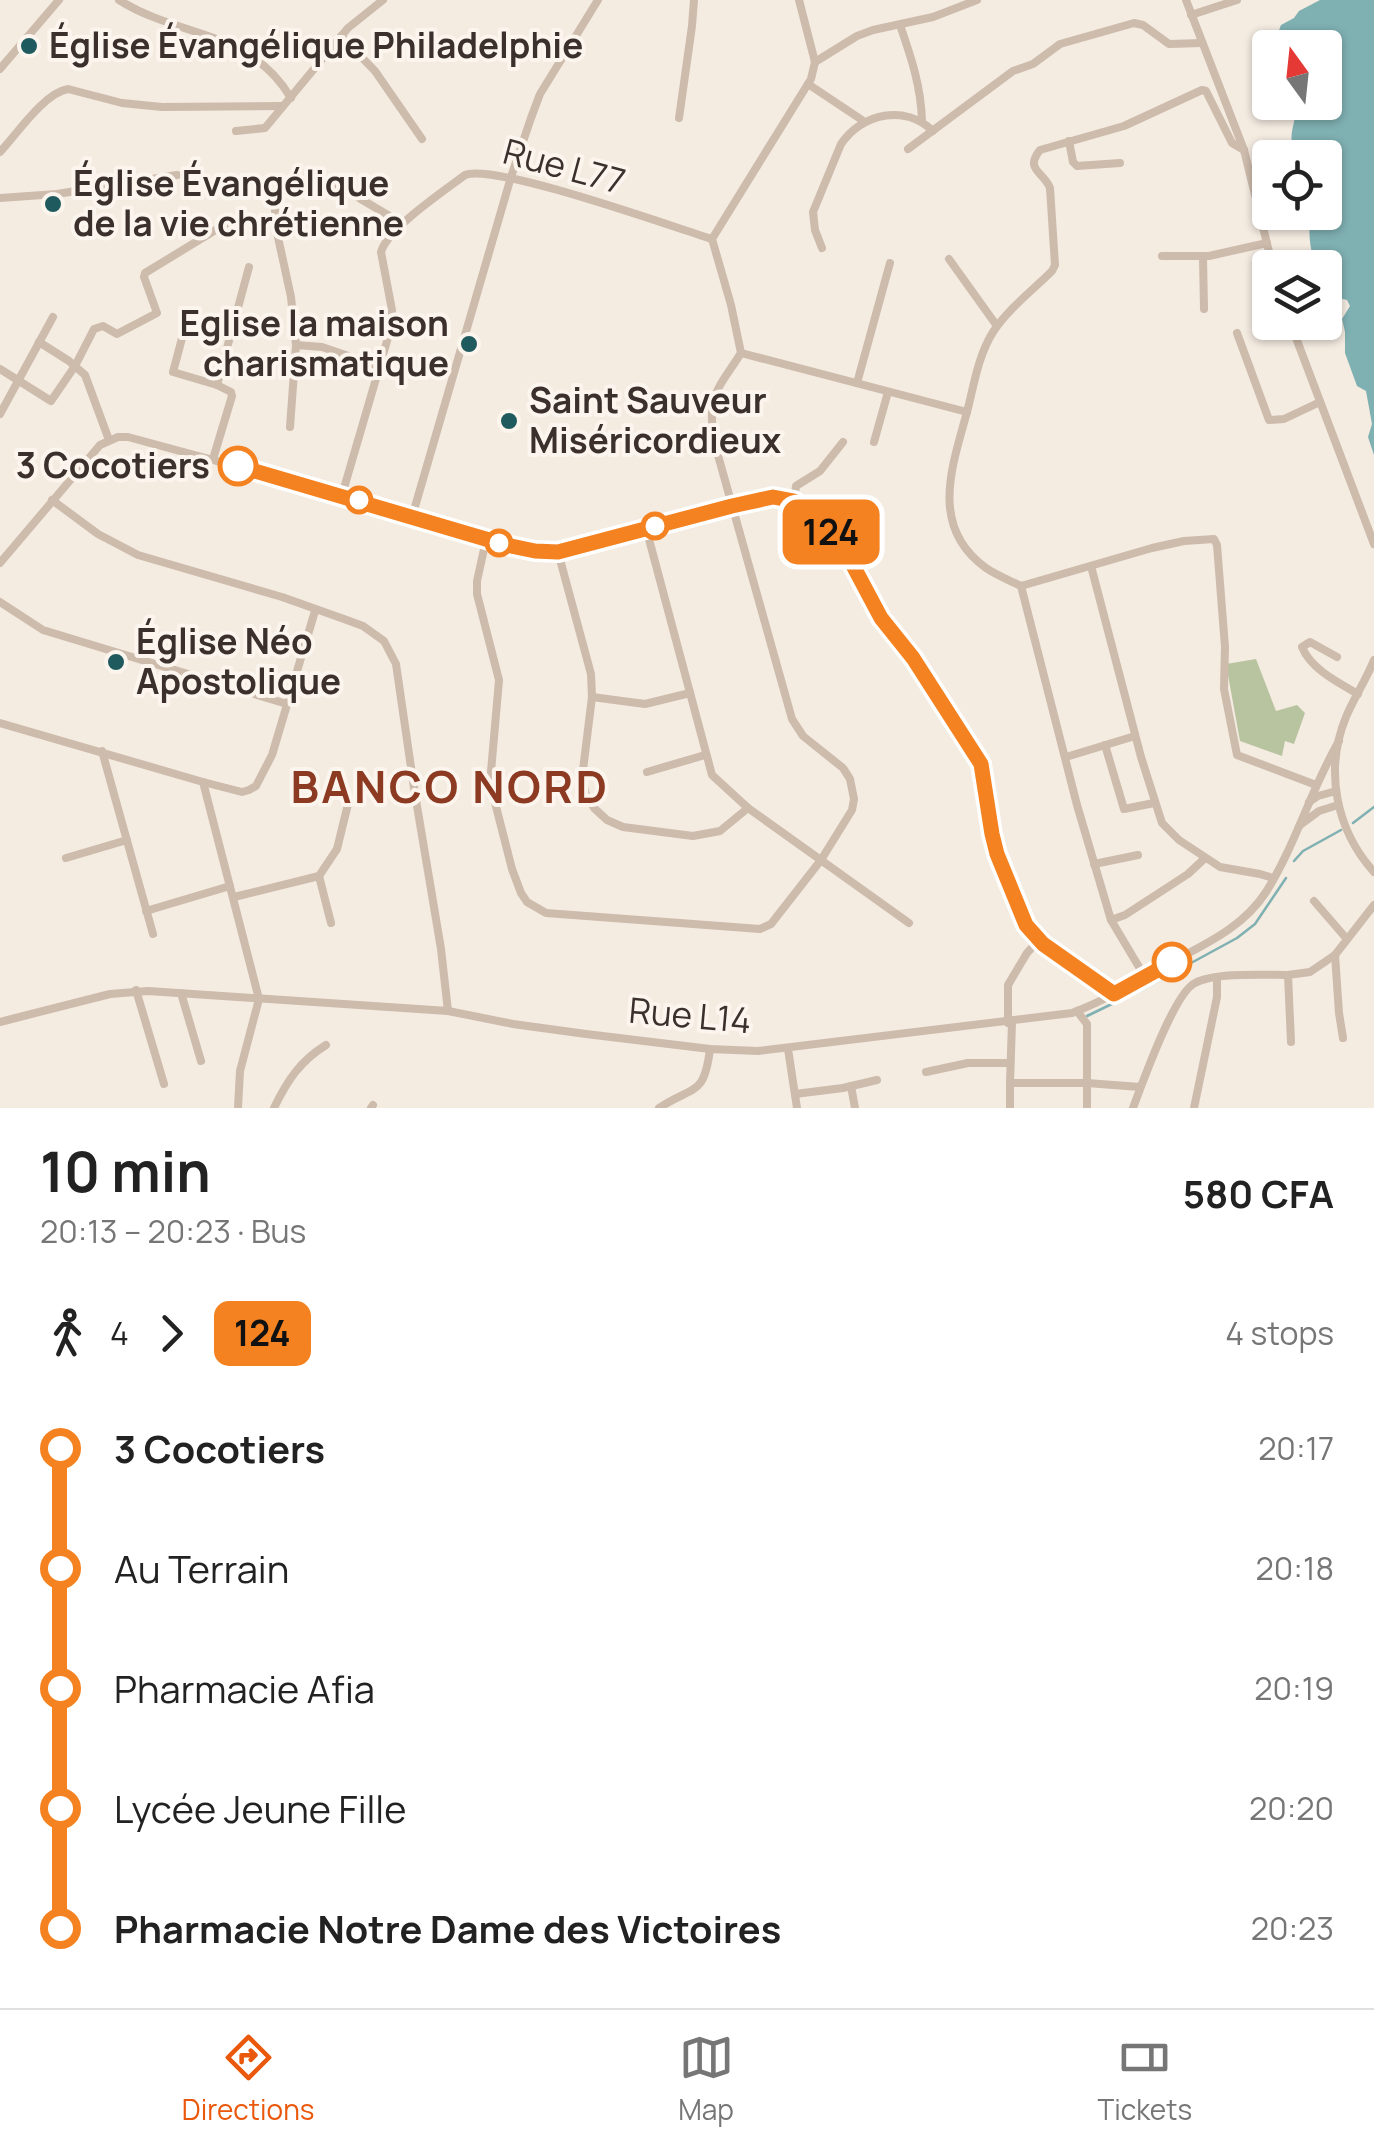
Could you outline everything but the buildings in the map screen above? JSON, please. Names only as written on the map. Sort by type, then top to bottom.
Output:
[{"type":"street","points":[[0,70],[59,0]]},
{"type":"street","points":[[119,0],[138,12],[220,39],[250,56],[280,79],[290,98]]},
{"type":"street","points":[[236,131],[265,128],[341,36],[382,0]]},
{"type":"street","points":[[412,517],[511,177],[540,94],[598,0]]},
{"type":"street","points":[[678,118],[694,0]]},
{"type":"street","points":[[486,540],[477,594],[499,688],[490,782],[512,868],[527,902],[546,913],[760,929],[771,924],[821,860],[852,810],[852,789],[843,768],[803,736],[792,719],[714,441],[710,414],[715,393],[741,353],[712,239],[814,70],[800,0]]},
{"type":"street","points":[[815,62],[873,30],[976,0]]},
{"type":"street","points":[[1186,0],[1244,150],[1269,250]]},
{"type":"street","points":[[1191,15],[1238,0]]},
{"type":"street","points":[[900,24],[922,95],[922,121]]},
{"type":"street","points":[[908,149],[1014,71],[1036,62],[1060,44],[1134,24],[1143,24],[1170,44],[1202,43]]},
{"type":"street","points":[[341,36],[374,71],[422,139]]},
{"type":"street","points":[[808,84],[862,122]]},
{"type":"street","points":[[0,152],[48,98],[61,90],[162,107],[282,106]]},
{"type":"street","points":[[1244,150],[1232,143],[1205,90],[1124,126],[1040,150],[1034,160],[1036,172],[1050,188],[1055,265],[998,326],[979,362],[948,484],[953,518],[970,554],[1020,586],[1172,543],[1214,539],[1225,647],[1224,689],[1236,752],[1316,785]]},
{"type":"street","points":[[822,248],[813,221],[816,204],[841,144],[862,122],[888,114],[922,121],[933,130]]},
{"type":"street","points":[[1069,141],[1077,166],[1120,163]]},
{"type":"street","name":"Rue L77","points":[[342,495],[393,318],[382,246],[403,224],[470,172],[511,177],[712,239]]},
{"type":"street","points":[[0,198],[58,194],[177,175]]},
{"type":"street","points":[[332,182],[403,224]]},
{"type":"street","points":[[274,208],[296,345],[290,427]]},
{"type":"street","points":[[0,369],[51,401],[76,366],[94,329],[103,326],[116,334],[155,315],[145,274],[227,223]]},
{"type":"street","points":[[1162,256],[1204,257],[1267,242]]},
{"type":"street","points":[[1204,257],[1204,310]]},
{"type":"street","points":[[949,259],[998,326]]},
{"type":"street","points":[[857,384],[890,263]]},
{"type":"street","points":[[218,384],[248,267]]},
{"type":"street","points":[[189,312],[173,372],[218,384],[232,396],[213,459]]},
{"type":"street","points":[[0,414],[53,317]]},
{"type":"street","points":[[1237,334],[1269,420],[1284,419],[1320,402]]},
{"type":"street","points":[[1297,340],[1374,544]]},
{"type":"street","points":[[39,342],[86,377],[110,440]]},
{"type":"street","points":[[296,345],[322,346],[380,367]]},
{"type":"street","points":[[741,353],[966,412]]},
{"type":"street","points":[[874,442],[888,392]]},
{"type":"street","points":[[0,563],[100,445],[128,437],[535,551],[558,552],[773,497],[794,501],[825,524],[836,539],[881,618],[913,658],[981,764],[997,854],[1026,925],[1039,940],[1114,994]]},
{"type":"street","points":[[794,501],[796,486],[820,471],[843,442]]},
{"type":"street","points":[[52,500],[98,534],[138,555],[282,597],[363,626],[384,641],[396,664],[448,1011]]},
{"type":"street","points":[[646,528],[712,775],[748,808],[909,923]]},
{"type":"street","points":[[558,552],[590,666],[592,697],[582,778],[594,808],[623,828],[693,836],[720,831],[748,808]]},
{"type":"street","points":[[1091,566],[1135,736],[1154,802],[1166,828],[1204,858],[1228,870],[1274,878]]},
{"type":"street","points":[[1020,586],[1111,920],[1145,977]]},
{"type":"street","points":[[0,602],[43,630],[287,704]]},
{"type":"street","points":[[0,723],[242,792],[256,786],[272,754],[315,610]]},
{"type":"street","points":[[1337,657],[1310,642],[1302,647],[1317,668],[1358,694]]},
{"type":"street","points":[[1374,660],[1345,719],[1334,768],[1338,805],[1350,840],[1374,872]]},
{"type":"street","points":[[592,697],[644,704],[690,693]]},
{"type":"street","points":[[1066,757],[1135,736]]},
{"type":"street","name":"Rue L14","points":[[0,1022],[136,990],[448,1011],[513,1024],[758,1052],[1077,1011],[1232,928],[1262,898],[1339,740]]},
{"type":"street","points":[[1106,745],[1124,810],[1154,802]]},
{"type":"street","points":[[102,751],[153,934]]},
{"type":"street","points":[[647,772],[706,755]]},
{"type":"street","points":[[203,782],[259,1000],[240,1071],[238,1108]]},
{"type":"street","points":[[1310,802],[1336,791]]},
{"type":"street","points":[[234,897],[319,876],[337,848],[349,800]]},
{"type":"street","points":[[1300,825],[1319,810],[1338,805]]},
{"type":"street","points":[[66,858],[127,840]]},
{"type":"street","points":[[1094,864],[1138,855]]},
{"type":"street","points":[[1111,920],[1188,874],[1204,858]]},
{"type":"street","points":[[319,876],[331,924]]},
{"type":"street","points":[[146,911],[230,886]]},
{"type":"street","points":[[1314,901],[1346,938]]},
{"type":"street","points":[[1133,1108],[1185,989],[1216,978],[1310,972],[1335,955],[1374,905]]},
{"type":"street","points":[[1010,1108],[1008,985],[1039,940]]},
{"type":"street","points":[[1335,955],[1343,1038]]},
{"type":"street","points":[[1288,975],[1291,1042]]},
{"type":"street","points":[[1194,1108],[1217,997],[1216,978]]},
{"type":"street","points":[[136,990],[164,1084]]},
{"type":"street","points":[[180,993],[201,1061]]},
{"type":"street","points":[[1077,1011],[1087,1024],[1088,1108]]},
{"type":"street","points":[[274,1108],[304,1060],[326,1045]]},
{"type":"street","points":[[659,1108],[703,1081],[710,1049]]},
{"type":"street","points":[[788,1049],[797,1108]]},
{"type":"street","points":[[926,1072],[968,1063],[1010,1063]]},
{"type":"street","points":[[795,1094],[877,1080]]},
{"type":"street","points":[[1010,1084],[1140,1087]]},
{"type":"street","points":[[851,1086],[855,1108]]},
{"type":"green space","points":[[1256,659],[1276,711],[1297,705],[1305,713],[1294,744],[1285,741],[1282,756],[1240,741],[1226,664]]},
{"type":"water","points":[[1320,0],[1374,0],[1374,455],[1368,437],[1372,424],[1366,391],[1357,386],[1345,353],[1342,319],[1350,306],[1342,299],[1342,250],[1311,247],[1310,230],[1342,230],[1342,140],[1292,140],[1294,120],[1342,120],[1342,30],[1279,30],[1299,11]]},
{"type":"waterway","points":[[1353,823],[1374,807]]},
{"type":"waterway","points":[[1294,861],[1303,851],[1341,830]]},
{"type":"waterway","points":[[1087,1016],[1237,938],[1255,924],[1286,878]]},
{"type":"bus line","name":"124","points":[[238,466],[535,551],[558,552],[773,497],[794,501],[825,524],[836,539],[881,618],[903,643],[981,764],[997,854],[1017,906],[1034,935],[1114,994],[1172,962]]},
{"type":"place","name":"Église Évangélique Philadelphie","points":[[29,46]]},
{"type":"place","name":"Église Évangélique de la vie chrétienne","points":[[53,204]]},
{"type":"place","name":"Eglise la maison charismatique","points":[[469,344]]},
{"type":"place","name":"Saint Sauveur Miséricordieux","points":[[509,421]]},
{"type":"place","name":"3 Cocotiers","points":[[238,466]]},
{"type":"place","name":"Église Néo Apostolique","points":[[116,662]]},
{"type":"district","name":"BANCO NORD","points":[[450,787]]}]
